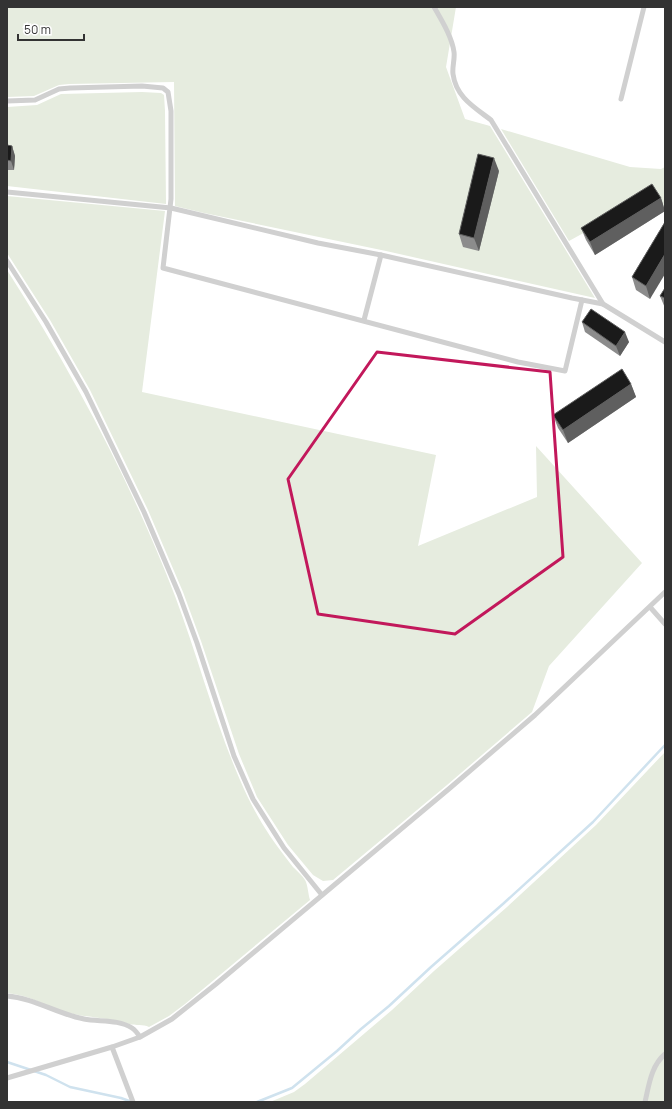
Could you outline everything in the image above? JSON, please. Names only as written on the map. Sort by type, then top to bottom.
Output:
[{"type":"lane","points":[[434,7],[447,32],[455,53],[453,74],[461,95],[472,107],[491,120],[603,304]]},
{"type":"lane","points":[[621,99],[644,7]]},
{"type":"lane","points":[[7,101],[35,100],[60,89],[70,88],[142,86],[163,88],[168,92],[170,102],[171,208],[163,268],[518,362],[565,371],[582,300]]},
{"type":"lane","points":[[7,192],[171,208],[318,243],[381,255],[603,304],[665,342]]},
{"type":"lane","points":[[364,320],[381,255]]},
{"type":"lane","points":[[7,261],[46,322],[86,392],[141,506],[179,594],[197,643],[234,756],[253,799],[284,848],[322,895]]},
{"type":"lane","points":[[7,1078],[112,1048],[140,1037],[172,1019],[461,779],[534,715],[665,592]]},
{"type":"lane","points":[[650,607],[665,624]]},
{"type":"lane","points":[[7,996],[37,1003],[63,1014],[84,1019],[116,1022],[132,1028],[140,1037]]},
{"type":"lane","points":[[112,1048],[133,1102]]},
{"type":"lane","points":[[645,1102],[650,1078],[657,1063],[665,1054]]},
{"type":"highlighted area","points":[[377,352],[550,372],[563,557],[455,634],[318,614],[288,479]]},
{"type":"shaded area","points":[[7,7],[456,7],[446,67],[465,119],[490,126],[595,298],[175,206],[174,82],[69,84],[59,85],[34,96],[7,97]]},
{"type":"shaded area","points":[[161,93],[164,95],[166,204],[7,186],[7,107],[37,105],[61,94]]},
{"type":"shaded area","points":[[501,129],[630,167],[661,169],[665,167],[665,214],[654,194],[569,241]]},
{"type":"shaded area","points":[[7,196],[165,211],[142,392],[436,455],[418,546],[537,497],[536,446],[642,563],[549,666],[532,712],[333,880],[323,881],[313,875],[288,845],[257,797],[239,754],[183,592],[148,510],[90,390],[50,320],[7,253]]},
{"type":"shaded area","points":[[7,270],[78,388],[139,511],[175,596],[222,735],[243,787],[257,815],[270,836],[307,884],[310,900],[185,1004],[169,1016],[149,1027],[73,1014],[58,1010],[23,996],[7,993]]},
{"type":"shaded area","points":[[665,752],[665,1102],[270,1102],[294,1092],[305,1084],[392,1010],[596,825]]},
{"type":"building","points":[[7,145],[12,146],[11,161],[7,160]]},
{"type":"building","points":[[478,154],[494,158],[474,238],[459,234]]},
{"type":"building","points":[[652,184],[661,198],[590,242],[581,228]]},
{"type":"building","points":[[665,222],[665,254],[646,286],[632,277]]},
{"type":"building","points":[[665,288],[665,298],[660,296]]},
{"type":"building","points":[[591,309],[625,332],[616,346],[582,322]]},
{"type":"building","points":[[622,369],[631,384],[563,430],[553,415]]},
{"type":"waterway","points":[[257,1102],[292,1088],[389,1006],[593,822],[665,745]]},
{"type":"waterway","points":[[7,1062],[46,1075],[70,1087],[121,1098],[132,1102]]}]
